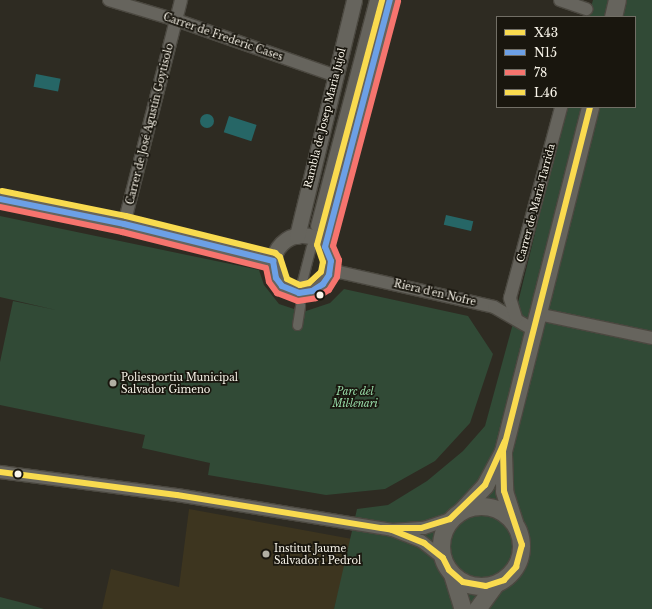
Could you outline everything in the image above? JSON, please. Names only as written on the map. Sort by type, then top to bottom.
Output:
[{"type":"main road","points":[[613,16],[617,0]]},
{"type":"main road","points":[[463,609],[452,574],[443,558],[442,536],[456,515],[485,485],[503,451],[590,108]]},
{"type":"main road","points":[[477,609],[495,584],[510,574],[520,559],[521,541],[504,491],[503,451]]},
{"type":"main road","points":[[456,515],[476,506],[491,507],[504,513],[515,524]]},
{"type":"main road","points":[[452,574],[472,586],[495,584]]},
{"type":"street","name":"Carrer de Frederic Cases","points":[[109,0],[176,20],[336,76]]},
{"type":"street","name":"Carrer de José Agustín Goytisolo","points":[[124,224],[181,0]]},
{"type":"street","name":"Rambla de Josep Maria Jujol","points":[[297,236],[354,0]]},
{"type":"street","name":"Rambla de Josep Maria Jujol","points":[[315,226],[374,0]]},
{"type":"street","points":[[301,285],[318,247],[390,0]]},
{"type":"street","points":[[560,0],[586,9]]},
{"type":"street","name":"Carrer de Maria Tarrida","points":[[510,298],[561,108]]},
{"type":"street","points":[[0,199],[124,224],[273,261]]},
{"type":"street","points":[[297,236],[312,236],[318,247],[330,261],[330,270],[326,280],[318,288],[299,293],[290,290],[279,282],[273,270],[273,261],[280,244],[297,236]]},
{"type":"street","name":"Riera d'en Nofre","points":[[330,270],[494,307],[516,318],[534,330]]},
{"type":"street","points":[[494,307],[510,298],[516,318]]},
{"type":"street","points":[[297,325],[300,305]]},
{"type":"street","points":[[538,314],[652,338]]},
{"type":"street","points":[[0,472],[177,495],[392,530],[421,542],[443,558]]},
{"type":"street","points":[[392,530],[428,527],[456,515]]},
{"type":"shaded area","name":"Institut Jaume Salvador i Pedrol","points":[[189,509],[352,539],[334,609],[102,609],[111,569],[179,587]]},
{"type":"green space","points":[[593,0],[652,0],[652,609],[334,609],[357,509],[388,505],[427,481],[463,451],[485,426],[512,327],[566,108],[636,108],[636,16],[588,16]]},
{"type":"green space","name":"Parc del Mil·lenari","points":[[0,216],[259,270],[264,285],[279,304],[303,312],[330,303],[344,289],[468,316],[493,354],[470,423],[435,461],[385,489],[326,495],[208,475],[210,463],[142,448],[145,435],[0,405],[0,362],[13,301],[56,310],[0,297]]},
{"type":"green space","points":[[0,597],[27,604],[44,609],[0,609]]},
{"type":"water","points":[[36,74],[61,79],[58,92],[34,87]]},
{"type":"water","points":[[207,114],[212,116],[214,121],[212,126],[207,128],[202,126],[200,121],[202,116]]},
{"type":"water","points":[[229,116],[257,125],[251,141],[224,132]]},
{"type":"water","points":[[446,215],[473,221],[471,231],[444,225]]},
{"type":"transit line","name":"L46","points":[[2,191],[126,216],[275,253],[280,257],[287,279],[300,285],[309,283],[321,272],[323,262],[317,245],[382,0]]},
{"type":"transit line","name":"N15","points":[[0,199],[124,224],[273,261],[276,278],[282,286],[299,293],[312,291],[323,284],[329,275],[331,261],[325,247],[390,0]]},
{"type":"transit line","name":"78","points":[[0,207],[122,232],[266,268],[269,282],[277,293],[298,301],[316,298],[329,290],[337,277],[339,260],[333,246],[398,2]]},
{"type":"transit line","name":"X43","points":[[0,472],[177,495],[392,530],[424,543],[443,558],[449,570],[463,582],[486,586],[504,580],[516,567],[522,545],[504,491],[503,451],[590,108]]},
{"type":"transit line","name":"X43","points":[[382,528],[421,528],[450,519],[485,485],[505,441]]},
{"type":"place","name":"Poliesportiu Municipal Salvador Gimeno","points":[[113,383]]},
{"type":"place","name":"Institut Jaume Salvador i Pedrol","points":[[266,554]]}]
